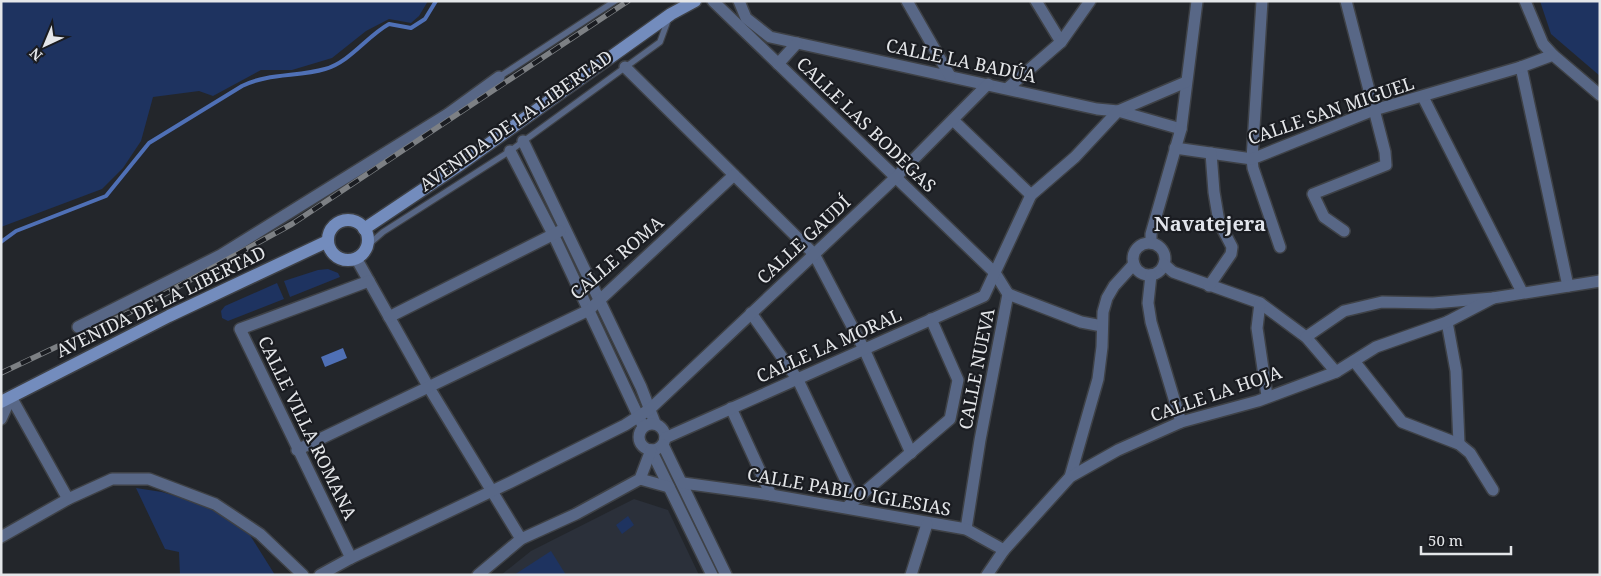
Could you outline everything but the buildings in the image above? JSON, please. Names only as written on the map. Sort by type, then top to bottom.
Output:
[{"type":"main road","name":"AVENIDA DE LA LIBERTAD","points":[[364,229],[458,166],[671,14],[694,2]]},
{"type":"main road","points":[[354,221],[364,229],[367,234],[367,246],[362,254],[347,260],[336,257],[328,241],[331,230],[341,222],[354,221]]},
{"type":"main road","name":"AVENIDA DE LA LIBERTAD","points":[[6,399],[169,316],[328,241]]},
{"type":"street","name":"CALLE LAS BODEGAS","points":[[713,1],[995,273]]},
{"type":"street","name":"CALLE LA BADÚA","points":[[739,1],[746,18],[770,37],[1097,109],[1118,111],[1181,129]]},
{"type":"street","points":[[907,1],[950,76]]},
{"type":"street","points":[[1036,1],[1061,42]]},
{"type":"street","points":[[1008,88],[1061,42],[1090,1]]},
{"type":"street","points":[[1151,243],[1151,234],[1181,129],[1197,1]]},
{"type":"street","points":[[1262,1],[1252,159],[1253,168],[1280,247]]},
{"type":"street","points":[[1344,231],[1324,217],[1314,194],[1386,165],[1385,152],[1346,1]]},
{"type":"street","points":[[1525,1],[1536,30],[1553,55],[1600,95]]},
{"type":"street","points":[[746,33],[770,37]]},
{"type":"street","points":[[778,64],[797,43]]},
{"type":"street","name":"CALLE SAN MIGUEL","points":[[1175,148],[1252,159],[1374,110],[1521,68],[1553,55]]},
{"type":"street","points":[[625,67],[814,254],[864,349],[911,453]]},
{"type":"street","points":[[1521,68],[1568,286]]},
{"type":"street","points":[[78,327],[221,255],[448,114],[499,77]]},
{"type":"street","name":"CALLE LA BADÚA","points":[[1118,111],[1186,82]]},
{"type":"street","name":"CALLE GAUDÍ","points":[[641,421],[650,409],[895,178],[988,84]]},
{"type":"street","points":[[1423,97],[1522,292]]},
{"type":"street","points":[[995,273],[1031,194],[1075,158],[1118,111]]},
{"type":"street","points":[[954,120],[1031,194]]},
{"type":"street","points":[[523,141],[641,387],[655,424]]},
{"type":"street","points":[[510,151],[553,234],[641,421],[639,431],[640,444],[651,450],[712,575]]},
{"type":"street","points":[[1209,286],[1231,254],[1232,247],[1219,222],[1214,192],[1211,153]]},
{"type":"street","name":"CALLE ROMA","points":[[297,450],[588,310],[734,175]]},
{"type":"street","points":[[389,316],[566,229]]},
{"type":"street","points":[[1070,477],[1098,379],[1102,347],[1102,326],[1107,298],[1114,286],[1134,264],[1136,251],[1140,246],[1151,243],[1162,249],[1165,254],[1161,270],[1151,275],[1138,270],[1134,264]]},
{"type":"street","points":[[356,258],[428,386],[521,539]]},
{"type":"street","points":[[1164,264],[1172,272],[1260,303],[1306,337],[1336,372]]},
{"type":"street","name":"CALLE NUEVA","points":[[966,529],[980,440],[1008,294],[995,273]]},
{"type":"street","name":"CALLE LA MORAL","points":[[664,441],[731,408],[798,380],[984,296],[995,273]]},
{"type":"street","points":[[1151,275],[1148,303],[1151,322],[1181,422]]},
{"type":"street","name":"CALLE VILLA ROMANA","points":[[351,558],[240,329],[369,281]]},
{"type":"street","points":[[1306,337],[1344,311],[1382,302],[1433,303],[1493,298],[1600,281]]},
{"type":"street","points":[[1008,294],[1081,322],[1102,326]]},
{"type":"street","name":"CALLE LA HOJA","points":[[987,575],[1004,550],[1070,477],[1118,450],[1181,422],[1258,401],[1267,396],[1336,372],[1376,347],[1447,322],[1493,298]]},
{"type":"street","points":[[1260,303],[1257,328],[1267,396]]},
{"type":"street","points":[[751,313],[798,380],[851,504],[950,419],[958,380],[931,319]]},
{"type":"street","points":[[1447,322],[1456,371],[1459,444]]},
{"type":"street","points":[[1354,361],[1402,422],[1459,444],[1470,453],[1493,490]]},
{"type":"street","points":[[1,419],[6,399]]},
{"type":"street","points":[[6,399],[68,499]]},
{"type":"street","points":[[731,408],[771,495]]},
{"type":"street","points":[[320,575],[351,558],[641,421],[655,424],[664,431],[664,441],[726,575]]},
{"type":"street","points":[[478,575],[521,539],[576,514],[640,479],[651,450],[664,441]]},
{"type":"street","points":[[1,537],[68,499],[112,479],[149,479],[215,504],[260,534],[303,575]]},
{"type":"street","points":[[640,479],[669,487]]},
{"type":"street","name":"CALLE PABLO IGLESIAS","points":[[683,483],[851,504],[926,524],[966,529],[1004,550]]},
{"type":"street","points":[[911,575],[926,524]]},
{"type":"lane","points":[[499,77],[615,1]]},
{"type":"lane","name":"AVENIDA DE LA LIBERTAD","points":[[367,246],[384,232],[510,151],[660,42],[671,14]]},
{"type":"shaded area","points":[[1,1],[428,1],[419,16],[411,23],[389,19],[366,31],[332,58],[292,70],[261,70],[213,96],[199,91],[153,97],[141,141],[123,168],[102,189],[1,227]]},
{"type":"shaded area","points":[[1540,1],[1600,1],[1600,76],[1551,34]]},
{"type":"shaded area","points":[[328,269],[338,273],[340,277],[290,297],[284,281],[318,270]]},
{"type":"shaded area","points":[[277,283],[284,299],[228,321],[222,318],[221,311],[225,306]]},
{"type":"shaded area","points":[[343,348],[347,358],[325,367],[321,357]]},
{"type":"shaded area","points":[[136,488],[162,492],[209,506],[248,532],[275,575],[180,575],[179,552],[165,549]]},
{"type":"shaded area","points":[[634,499],[668,510],[699,575],[501,575],[531,551]]},
{"type":"shaded area","points":[[628,516],[634,525],[622,534],[616,525]]},
{"type":"shaded area","points":[[551,551],[566,575],[514,575]]},
{"type":"waterway","points":[[1,242],[16,231],[106,196],[149,143],[242,86],[262,79],[315,71],[334,66],[389,24],[411,28],[425,19],[436,1]]},
{"type":"railway","points":[[1,373],[143,306],[292,224],[628,1]]},
{"type":"district","name":"Navatejera","points":[[1210,224]]}]
